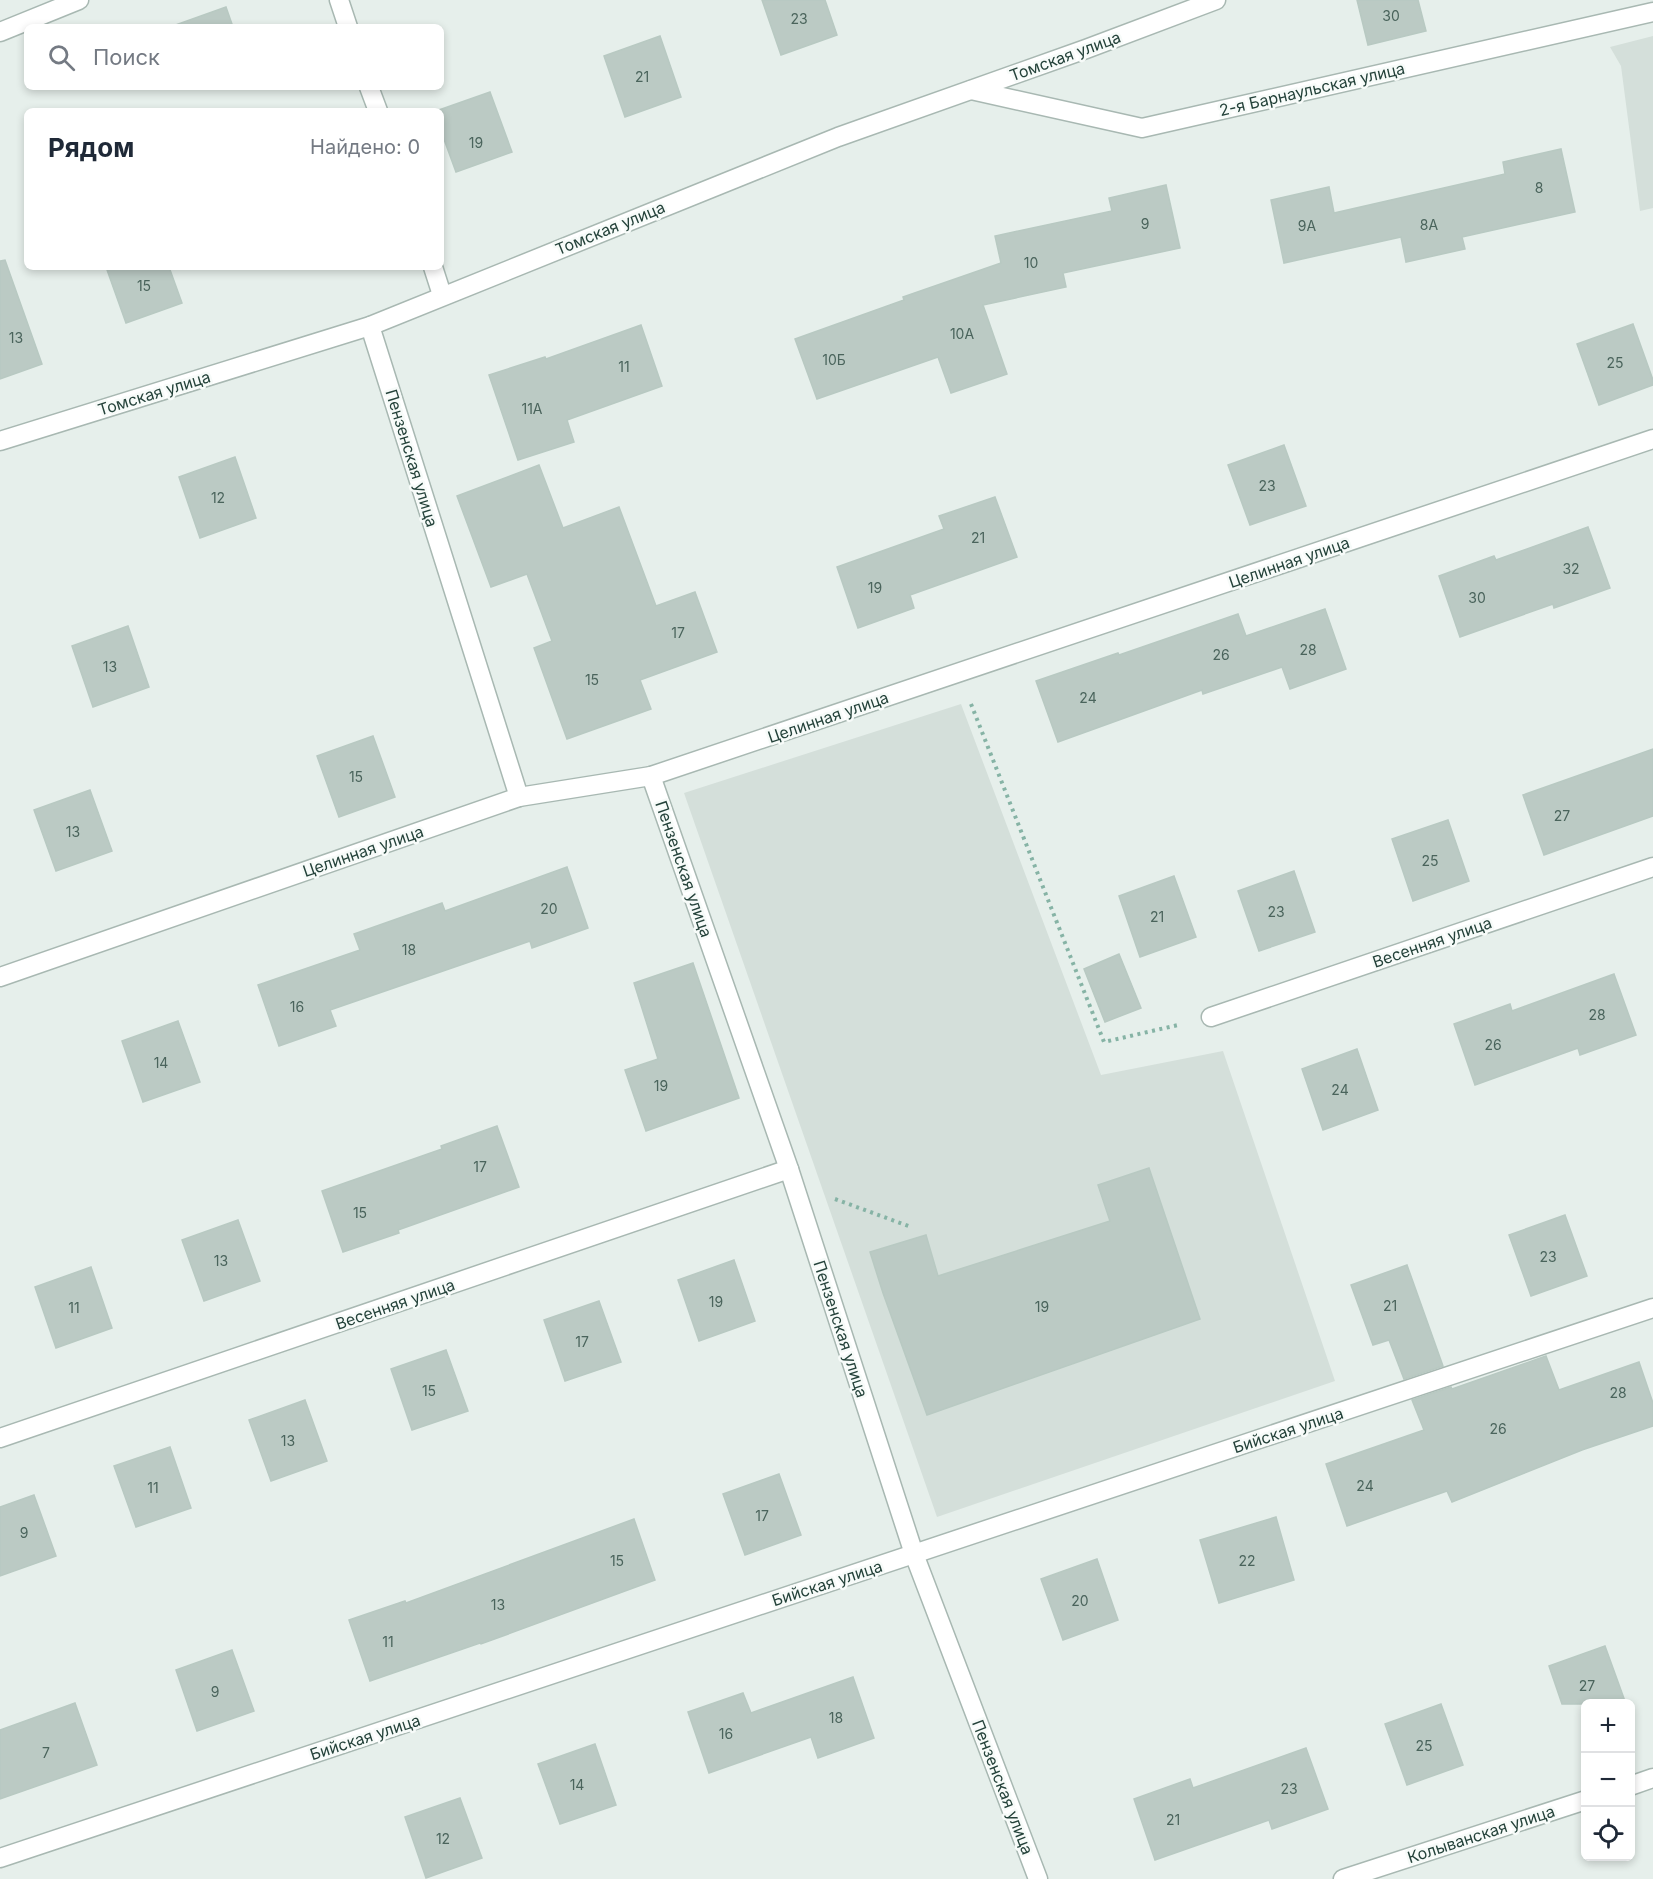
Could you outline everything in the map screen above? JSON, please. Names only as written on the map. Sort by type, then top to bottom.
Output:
[{"type":"street","points":[[0,32],[79,0]]},
{"type":"street","points":[[339,0],[347,24]]},
{"type":"street","name":"Томская улица","points":[[0,441],[370,326],[838,137],[1215,0]]},
{"type":"street","name":"2-я Барнаульская улица","points":[[971,90],[1142,128],[1653,12]]},
{"type":"street","points":[[370,90],[377,108]]},
{"type":"street","points":[[434,270],[442,295]]},
{"type":"street","name":"Пензенская улица","points":[[370,326],[519,797]]},
{"type":"street","name":"Целинная улица","points":[[0,976],[519,797],[651,776],[1653,439]]},
{"type":"street","name":"Пензенская улица","points":[[651,776],[789,1169],[914,1554],[1038,1879]]},
{"type":"street","name":"Весенняя улица","points":[[1211,1017],[1653,867]]},
{"type":"street","name":"Весенняя улица","points":[[0,1438],[789,1169]]},
{"type":"street","name":"Бийская улица","points":[[0,1858],[1653,1308]]},
{"type":"street","points":[[1635,1784],[1653,1778]]},
{"type":"street","name":"Колыванская улица","points":[[1343,1879],[1581,1802]]},
{"type":"path","points":[[958,673],[1104,1042],[1211,1017]]},
{"type":"path","points":[[835,1199],[911,1227]]},
{"type":"shaded area","points":[[1653,36],[1653,208],[1640,211],[1621,66],[1610,47]]},
{"type":"shaded area","points":[[961,704],[1101,1075],[1223,1051],[1335,1381],[937,1517],[684,793]]},
{"type":"building","points":[[762,0],[825,0],[837,35],[781,55]]},
{"type":"building","points":[[1357,0],[1418,0],[1426,31],[1368,45]]},
{"type":"building","points":[[226,7],[232,24],[178,24]]},
{"type":"building","points":[[660,36],[681,97],[625,117],[604,56]]},
{"type":"building","points":[[490,92],[512,152],[456,172],[444,139],[444,108]]},
{"type":"building","points":[[1561,149],[1575,212],[1462,237],[1465,249],[1406,262],[1401,237],[1284,263],[1271,200],[1329,187],[1334,213],[1505,174],[1503,162]]},
{"type":"building","points":[[1166,185],[1180,248],[1063,273],[1066,287],[983,305],[1007,374],[951,393],[938,357],[817,399],[795,339],[904,300],[903,297],[1001,263],[995,236],[1112,211],[1109,198]]},
{"type":"building","points":[[5,260],[42,364],[0,379],[0,261]]},
{"type":"building","points":[[107,270],[170,270],[182,303],[126,323]]},
{"type":"building","points":[[1633,324],[1653,385],[1599,405],[1577,344]]},
{"type":"building","points":[[641,325],[662,386],[567,420],[574,442],[518,460],[489,375],[545,357],[546,359]]},
{"type":"building","points":[[1284,445],[1306,506],[1250,525],[1228,465]]},
{"type":"building","points":[[235,457],[256,518],[200,538],[179,477]]},
{"type":"building","points":[[539,465],[563,528],[619,507],[656,606],[695,592],[717,652],[640,680],[651,709],[567,739],[534,648],[552,641],[527,574],[491,587],[457,496]]},
{"type":"building","points":[[995,497],[1017,557],[910,595],[914,608],[858,628],[837,567],[944,529],[939,516]]},
{"type":"building","points":[[1588,527],[1610,588],[1554,608],[1553,604],[1460,637],[1439,576],[1494,556],[1496,560]]},
{"type":"building","points":[[1325,609],[1346,669],[1290,689],[1282,667],[1203,694],[1202,690],[1058,742],[1036,681],[1238,614],[1246,636]]},
{"type":"building","points":[[128,626],[149,687],[93,707],[72,646]]},
{"type":"building","points":[[373,736],[395,797],[339,817],[317,756]]},
{"type":"building","points":[[1653,749],[1653,816],[1544,855],[1523,795]]},
{"type":"building","points":[[90,790],[112,851],[56,871],[34,810]]},
{"type":"building","points":[[1448,820],[1469,881],[1413,901],[1392,839]]},
{"type":"building","points":[[567,867],[588,928],[532,948],[530,941],[330,1010],[336,1026],[279,1046],[258,985],[360,950],[354,934],[442,903],[445,911]]},
{"type":"building","points":[[1294,871],[1315,932],[1259,951],[1238,891]]},
{"type":"building","points":[[1174,876],[1196,937],[1140,957],[1119,896]]},
{"type":"building","points":[[1119,954],[1141,1008],[1105,1022],[1084,969]]},
{"type":"building","points":[[693,963],[739,1098],[646,1131],[625,1070],[658,1059],[634,983]]},
{"type":"building","points":[[1614,974],[1636,1035],[1580,1055],[1578,1048],[1475,1085],[1454,1024],[1510,1004],[1512,1011]]},
{"type":"building","points":[[178,1021],[200,1082],[143,1102],[122,1041]]},
{"type":"building","points":[[1357,1049],[1378,1110],[1323,1130],[1302,1069]]},
{"type":"building","points":[[497,1126],[519,1187],[343,1252],[322,1191],[442,1149],[441,1146]]},
{"type":"building","points":[[1149,1168],[1200,1319],[927,1415],[870,1252],[926,1235],[938,1276],[1110,1221],[1098,1185]]},
{"type":"building","points":[[1565,1215],[1587,1276],[1531,1296],[1509,1235]]},
{"type":"building","points":[[238,1220],[260,1281],[204,1301],[182,1240]]},
{"type":"building","points":[[734,1260],[755,1321],[699,1341],[678,1280]]},
{"type":"building","points":[[1407,1265],[1443,1366],[1404,1379],[1389,1340],[1373,1345],[1351,1285]]},
{"type":"building","points":[[91,1267],[112,1328],[56,1348],[35,1287]]},
{"type":"building","points":[[599,1301],[621,1362],[565,1381],[544,1320]]},
{"type":"building","points":[[446,1350],[468,1411],[412,1430],[391,1369]]},
{"type":"building","points":[[1546,1356],[1559,1390],[1639,1362],[1653,1403],[1653,1426],[1582,1450],[1452,1502],[1447,1491],[1347,1526],[1326,1464],[1424,1430],[1412,1400],[1451,1387],[1452,1389]]},
{"type":"building","points":[[305,1400],[327,1461],[271,1481],[249,1420]]},
{"type":"building","points":[[170,1447],[191,1508],[136,1527],[114,1466]]},
{"type":"building","points":[[779,1474],[801,1535],[745,1555],[723,1494]]},
{"type":"building","points":[[34,1495],[56,1556],[0,1576],[0,1507]]},
{"type":"building","points":[[1276,1517],[1294,1580],[1219,1603],[1200,1540]]},
{"type":"building","points":[[634,1519],[655,1580],[481,1644],[370,1681],[349,1620],[405,1601],[406,1603]]},
{"type":"building","points":[[1097,1559],[1118,1620],[1063,1640],[1041,1579]]},
{"type":"building","points":[[1605,1646],[1624,1699],[1581,1699],[1581,1704],[1562,1704],[1549,1666]]},
{"type":"building","points":[[232,1650],[254,1711],[197,1731],[176,1670]]},
{"type":"building","points":[[853,1677],[874,1738],[818,1758],[811,1737],[709,1773],[688,1712],[743,1693],[751,1713]]},
{"type":"building","points":[[75,1703],[97,1765],[0,1799],[0,1730]]},
{"type":"building","points":[[1441,1704],[1463,1765],[1407,1785],[1385,1724]]},
{"type":"building","points":[[595,1744],[616,1805],[560,1824],[538,1764]]},
{"type":"building","points":[[1306,1748],[1328,1809],[1272,1829],[1269,1820],[1155,1860],[1134,1799],[1190,1779],[1193,1788]]},
{"type":"building","points":[[460,1798],[482,1858],[426,1878],[405,1817]]}]
